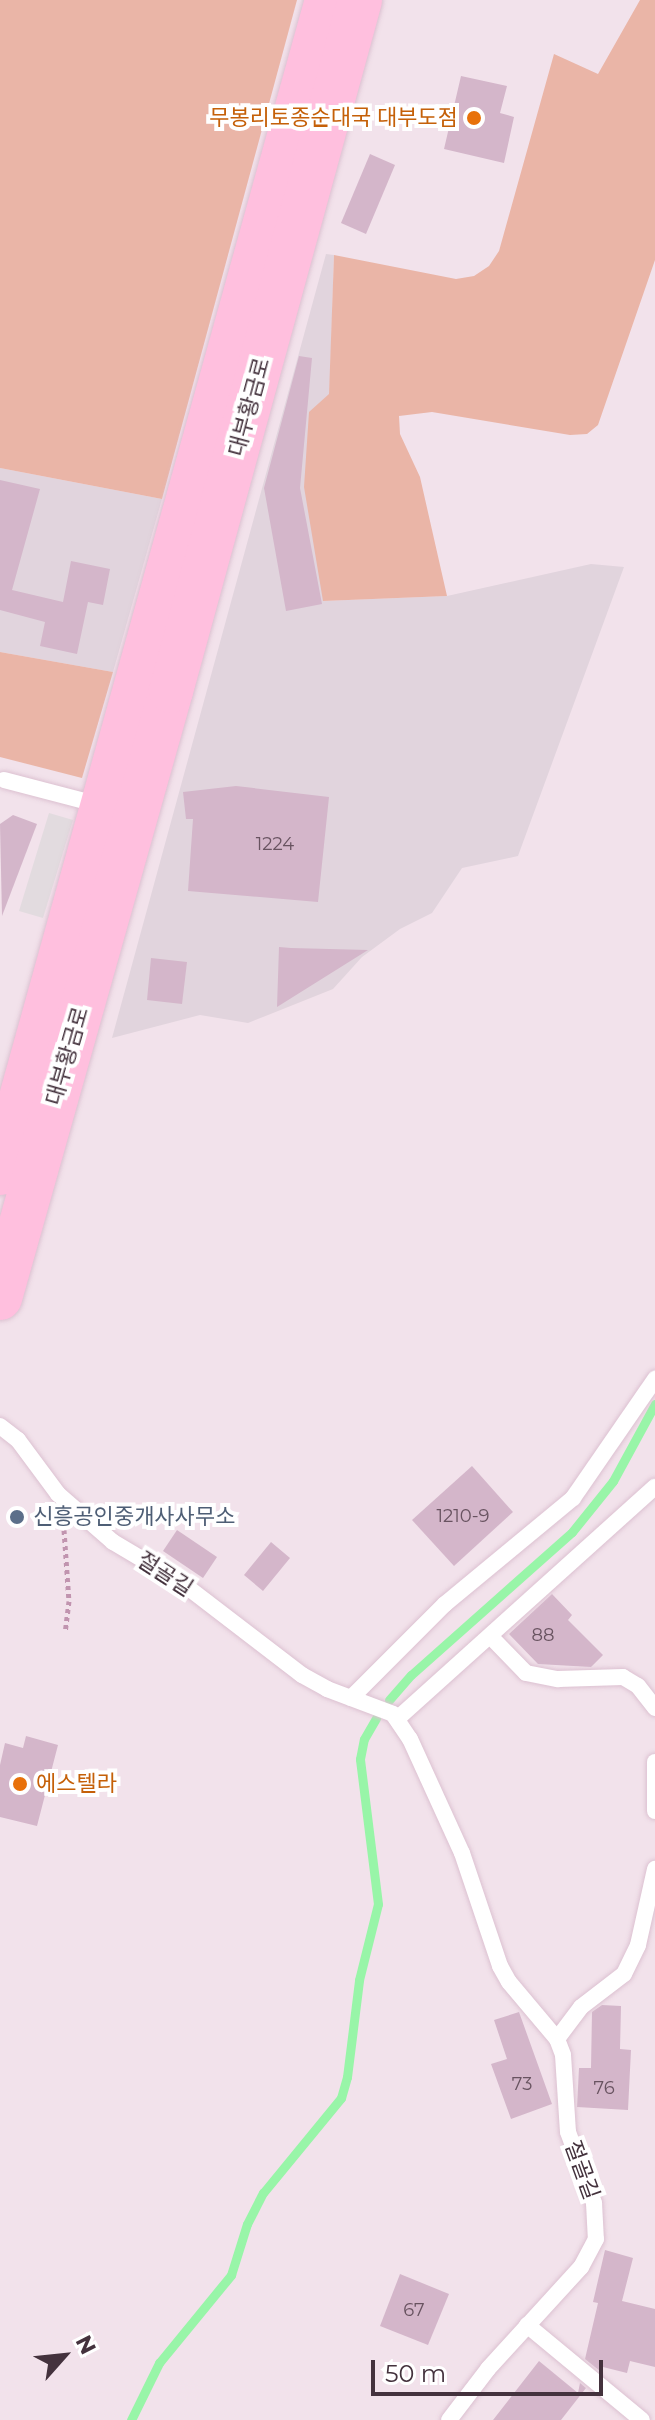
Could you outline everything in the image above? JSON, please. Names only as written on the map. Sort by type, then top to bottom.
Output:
[{"type":"main road","name":"대부황금로","points":[[0,1298],[120,810],[327,0]]},
{"type":"main road","name":"대부황금로","points":[[0,1173],[120,810],[360,0]]},
{"type":"lane","points":[[4,780],[120,810]]},
{"type":"lane","points":[[351,1698],[445,1604],[573,1498],[655,1379]]},
{"type":"lane","name":"절골길","points":[[0,1426],[18,1440],[58,1494],[113,1542],[182,1583],[281,1660],[327,1689],[381,1707],[397,1719],[410,1739],[462,1853],[500,1966],[509,1982],[557,2039],[563,2055],[568,2132],[594,2203],[598,2227],[591,2253],[449,2420]]},
{"type":"lane","points":[[397,1719],[655,1487]]},
{"type":"lane","points":[[491,1637],[526,1673],[558,1679],[623,1677],[638,1686],[655,1708]]},
{"type":"lane","points":[[655,1762],[655,1811]]},
{"type":"lane","points":[[557,2039],[581,2007],[624,1974],[638,1945],[655,1869]]},
{"type":"lane","points":[[527,2325],[642,2420]]},
{"type":"path","points":[[58,1494],[68,1551],[65,1632]]},
{"type":"shaded area","points":[[0,0],[297,0],[162,499],[0,468]]},
{"type":"shaded area","points":[[640,0],[655,0],[655,260],[598,425],[587,434],[570,435],[432,412],[399,416],[400,434],[420,477],[447,596],[323,601],[304,487],[309,412],[329,394],[334,255],[456,279],[474,276],[489,266],[499,251],[554,54],[598,74]]},
{"type":"shaded area","points":[[326,254],[334,255],[323,601],[447,596],[591,564],[624,567],[518,856],[462,868],[432,913],[400,929],[362,957],[333,989],[248,1023],[200,1015],[112,1038]]},
{"type":"shaded area","points":[[0,468],[162,499],[113,672],[0,652]]},
{"type":"shaded area","points":[[0,652],[113,672],[82,778],[0,757]]},
{"type":"shaded area","points":[[49,813],[73,820],[43,918],[19,911]]},
{"type":"building","points":[[461,76],[507,86],[500,113],[514,117],[504,163],[444,149]]},
{"type":"building","points":[[370,154],[395,165],[366,234],[341,223]]},
{"type":"building","points":[[299,356],[312,358],[300,488],[322,604],[286,611],[264,488]]},
{"type":"building","points":[[0,480],[40,489],[12,590],[63,602],[71,561],[110,569],[103,605],[88,602],[77,654],[40,646],[45,622],[0,610]]},
{"type":"building","points":[[236,786],[329,797],[318,902],[188,891],[193,819],[186,819],[183,792]]},
{"type":"building","points":[[13,815],[37,824],[2,916],[0,824]]},
{"type":"building","points":[[279,947],[291,948],[368,950],[277,1007]]},
{"type":"building","points":[[151,958],[187,962],[182,1004],[147,1000]]},
{"type":"building","points":[[472,1466],[513,1512],[454,1566],[412,1520]]},
{"type":"building","points":[[177,1530],[217,1557],[203,1578],[163,1551]]},
{"type":"building","points":[[271,1542],[290,1558],[263,1591],[244,1575]]},
{"type":"building","points":[[552,1594],[572,1615],[568,1620],[603,1655],[591,1667],[538,1664],[509,1634]]},
{"type":"building","points":[[26,1736],[58,1745],[37,1826],[0,1817],[0,1765],[5,1743],[23,1748]]},
{"type":"building","points":[[602,2005],[621,2006],[620,2049],[631,2050],[628,2110],[577,2107],[579,2068],[591,2068],[592,2012]]},
{"type":"building","points":[[519,2012],[552,2104],[511,2119],[491,2064],[507,2059],[494,2020]]},
{"type":"building","points":[[605,2250],[633,2258],[622,2301],[655,2309],[655,2367],[630,2361],[627,2373],[603,2367],[600,2371],[585,2359],[598,2303],[593,2302]]},
{"type":"building","points":[[400,2274],[449,2294],[428,2345],[380,2326]]},
{"type":"building","points":[[539,2361],[578,2393],[580,2383],[586,2388],[561,2420],[493,2420]]},
{"type":"waterway","points":[[389,1700],[411,1675],[572,1532],[613,1481],[655,1404]]},
{"type":"waterway","points":[[131,2420],[159,2363],[231,2275],[247,2224],[263,2193],[341,2098],[347,2077],[359,1980],[378,1904],[360,1759],[364,1739],[376,1718]]},
{"type":"place","name":"무봉리토종순대국 대부도점","points":[[474,118]]},
{"type":"place","name":"신흥공인중개사사무소","points":[[17,1517]]},
{"type":"place","name":"에스텔라","points":[[20,1784]]}]
